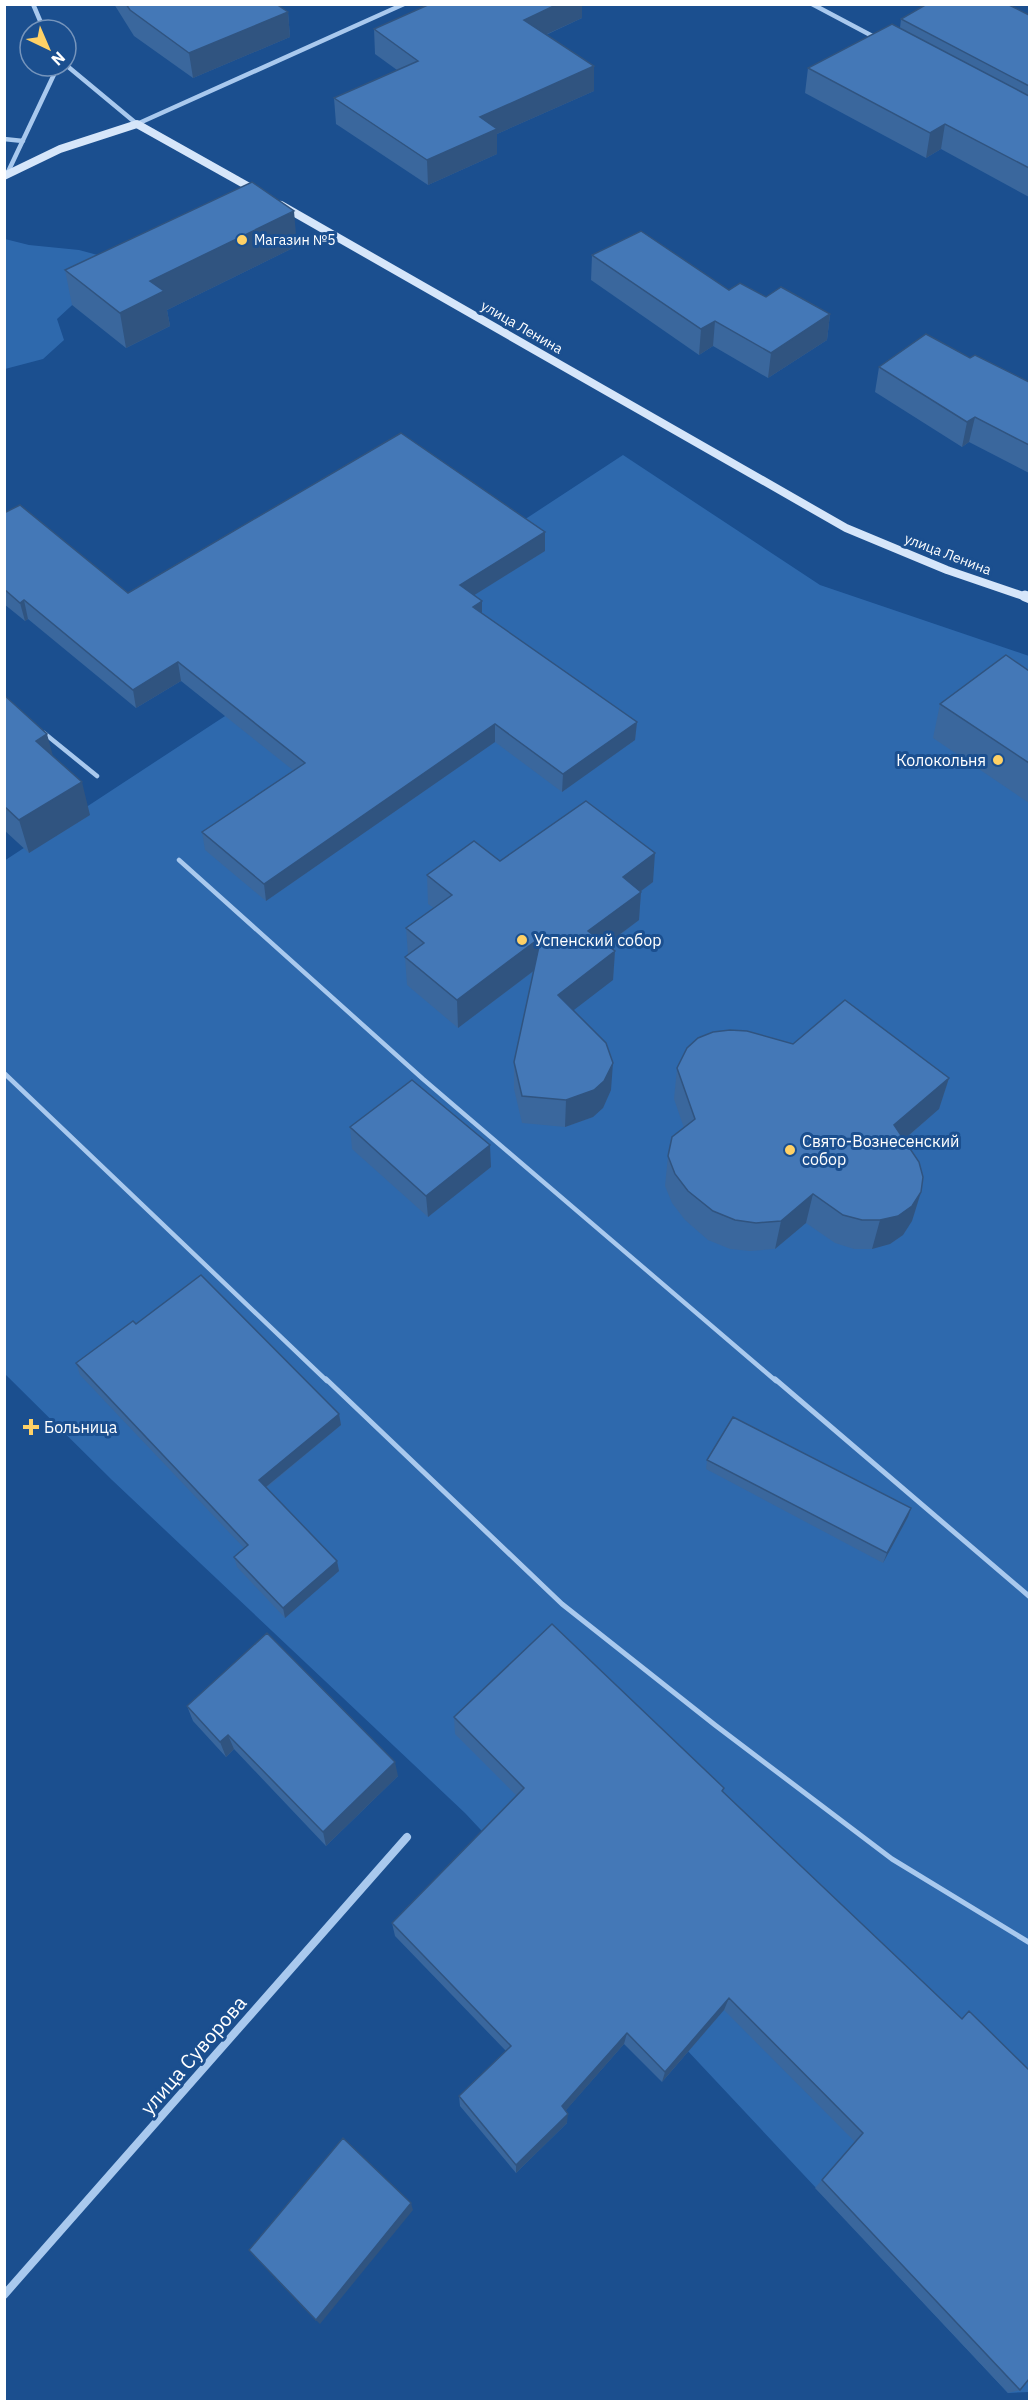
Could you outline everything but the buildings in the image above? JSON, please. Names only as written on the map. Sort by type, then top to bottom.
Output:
[{"type":"main road","points":[[6,176],[60,149],[137,124]]},
{"type":"main road","name":"улица Ленина","points":[[137,124],[846,528],[947,570],[1029,598]]},
{"type":"street","points":[[33,4],[39,18]]},
{"type":"street","points":[[78,75],[137,124],[404,4]]},
{"type":"street","points":[[812,4],[884,43]]},
{"type":"street","points":[[6,176],[52,78]]},
{"type":"street","points":[[4,139],[23,141]]},
{"type":"street","name":"улица Суворова","points":[[4,2295],[407,1837]]},
{"type":"lane","points":[[42,731],[97,776]]},
{"type":"lane","points":[[179,860],[423,1079],[1029,1598]]},
{"type":"lane","points":[[4,1073],[561,1604],[715,1725],[892,1859],[1029,1942]]},
{"type":"shaded area","points":[[5,239],[29,245],[79,250],[120,261],[57,319],[64,340],[43,359],[5,369]]},
{"type":"shaded area","points":[[623,455],[820,585],[1029,656],[1029,2392],[1008,2393],[465,1813],[112,1480],[5,1374],[4,861]]},
{"type":"place","name":"Магазин №5","points":[[242,240]]},
{"type":"place","name":"Колокольня","points":[[998,760]]},
{"type":"place","name":"Успенский собор","points":[[522,940]]},
{"type":"place","name":"Свято-Вознесенский собор","points":[[790,1150]]},
{"type":"place","name":"Больница","points":[[31,1427]]}]
